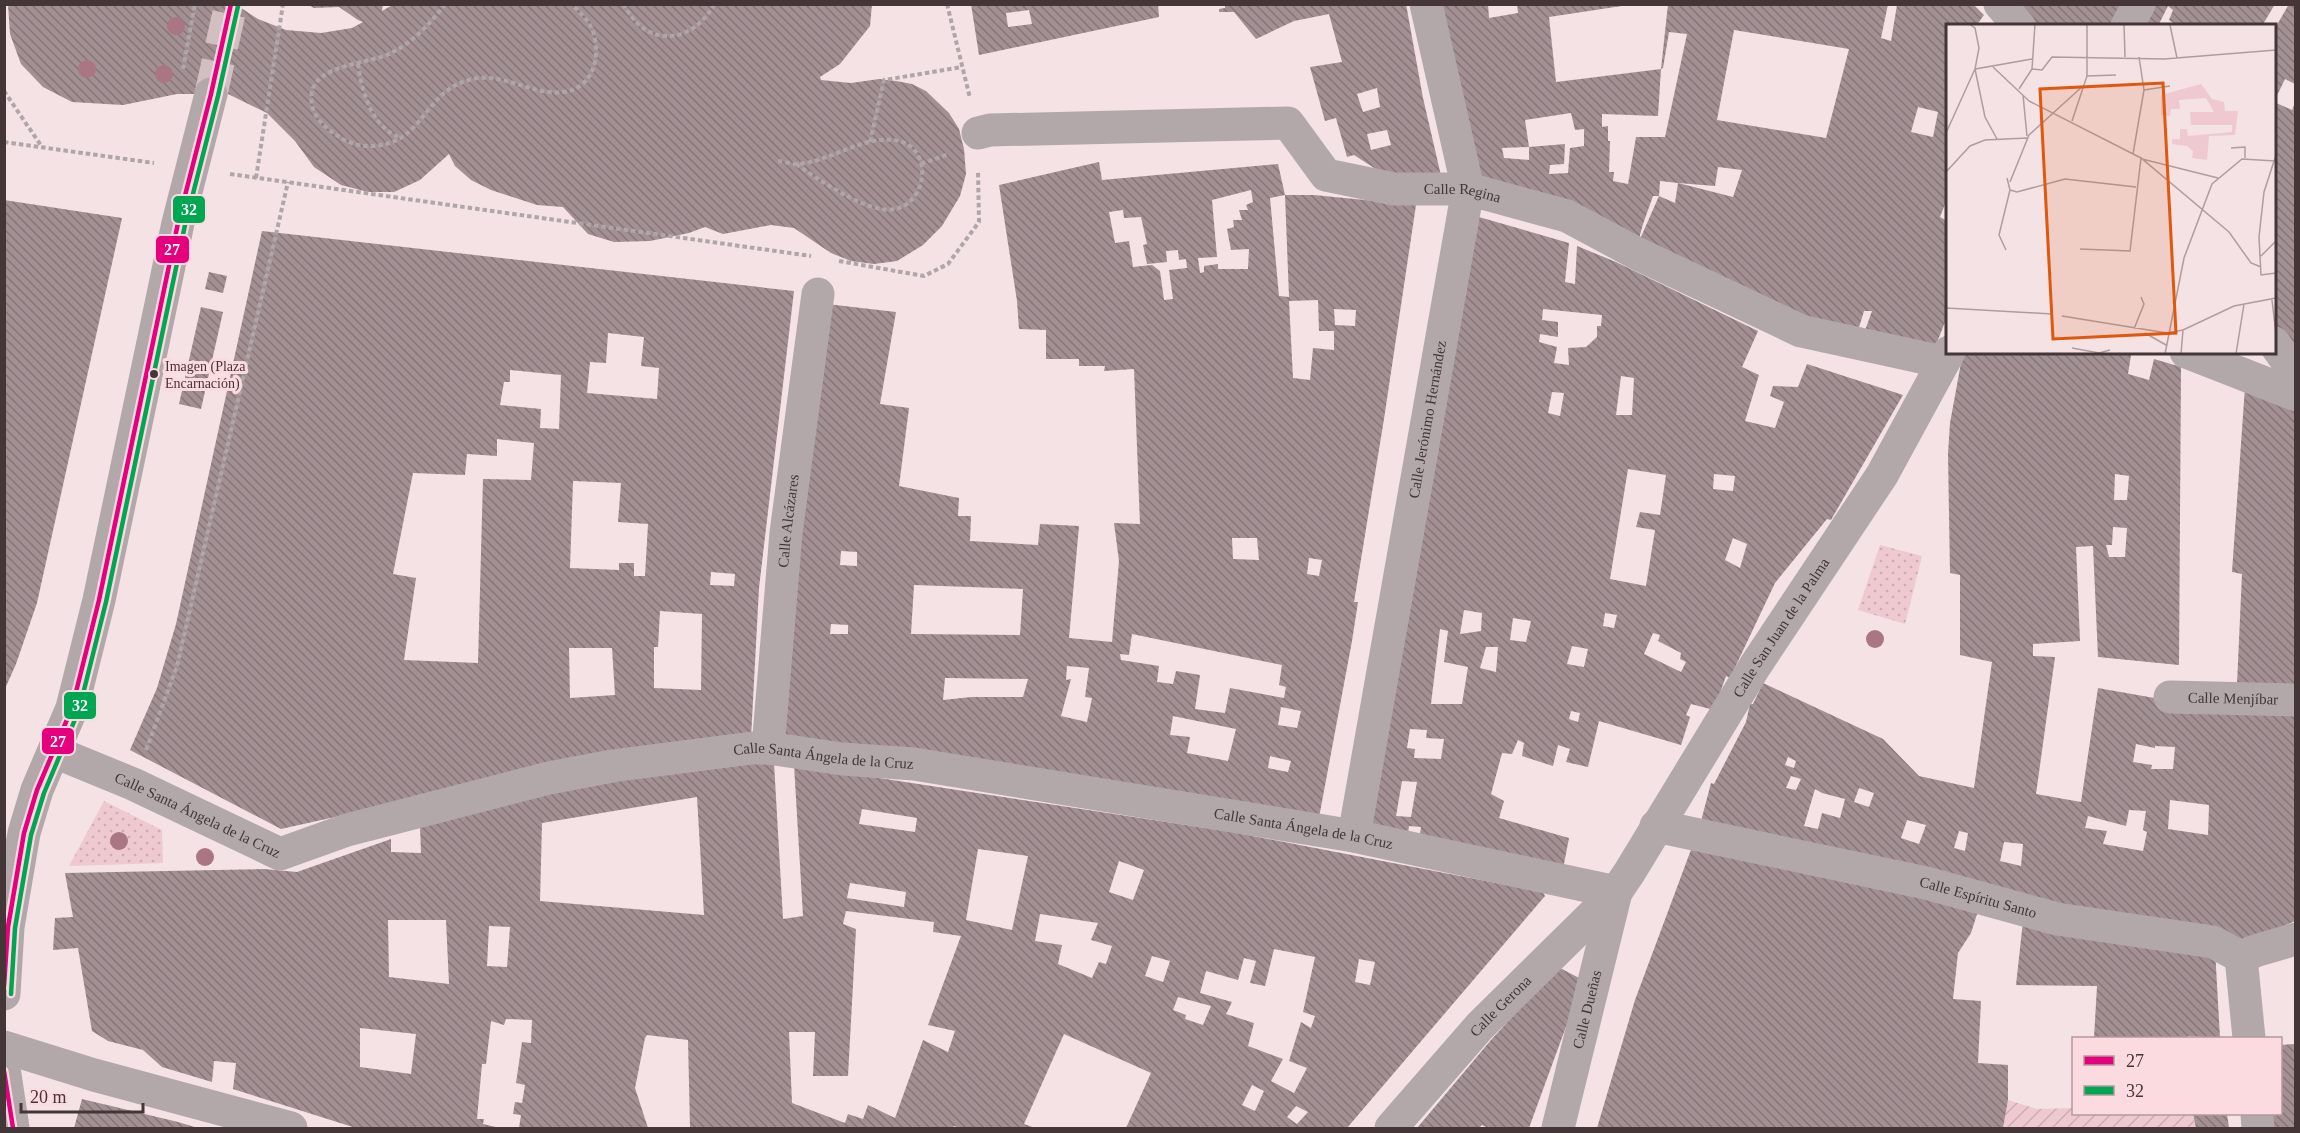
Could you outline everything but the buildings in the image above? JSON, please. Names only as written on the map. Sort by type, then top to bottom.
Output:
[{"type":"street","name":"Calle Jerónimo Hernández","points":[[1354,836],[1468,189],[1426,4]]},
{"type":"street","points":[[2000,4],[2017,24]]},
{"type":"street","points":[[2128,24],[2139,4]]},
{"type":"street","points":[[4,994],[14,845],[72,708],[99,600],[178,223],[212,94]]},
{"type":"street","name":"Calle Regina","points":[[978,133],[990,130],[1288,123],[1326,175],[1394,189],[1468,189],[1567,216],[1636,253],[1801,331],[1946,358]]},
{"type":"street","name":"Calle Alcázares","points":[[768,748],[786,533],[818,294]]},
{"type":"street","points":[[2276,346],[2295,374]]},
{"type":"street","points":[[2191,354],[2295,395]]},
{"type":"street","name":"Calle San Juan de la Palma","points":[[1616,892],[1755,666],[1882,476],[1946,358]]},
{"type":"street","name":"Calle Menjíbar","points":[[2170,697],[2295,700]]},
{"type":"street","name":"Calle Santa Ángela de la Cruz","points":[[55,752],[133,784],[280,854],[347,830],[549,778],[612,766],[752,748],[768,748],[842,759],[914,764],[1354,836],[1616,892]]},
{"type":"street","name":"Calle Espíritu Santo","points":[[1656,826],[1926,883],[2057,919],[2213,942],[2241,957]]},
{"type":"street","name":"Calle Gerona","points":[[1391,1128],[1480,1026],[1616,892]]},
{"type":"street","name":"Calle Dueñas","points":[[1558,1128],[1616,892]]},
{"type":"street","points":[[2249,1037],[2241,957],[2295,939]]},
{"type":"street","points":[[4,1047],[94,1075],[291,1128]]},
{"type":"street","points":[[4,1068],[14,1128]]},
{"type":"path","points":[[256,178],[283,4]]},
{"type":"path","points":[[445,4],[436,16],[392,53],[325,73],[312,90],[313,110],[319,122],[335,135],[364,146],[379,146],[397,142],[413,129],[443,92],[475,78],[492,79],[554,93],[577,89],[587,81],[591,73],[596,58],[596,44],[591,27],[572,4]]},
{"type":"path","points":[[623,4],[640,25],[659,35],[682,34],[698,26],[714,4]]},
{"type":"path","points":[[4,142],[823,258],[924,276],[948,264],[979,222],[978,133],[947,4]]},
{"type":"path","points":[[358,64],[369,107],[382,124],[401,138]]},
{"type":"path","points":[[870,142],[884,80],[962,68]]},
{"type":"path","points":[[4,91],[42,147]]},
{"type":"path","points":[[778,160],[796,164],[814,177],[880,209],[891,210],[902,207],[914,198],[922,183],[921,164],[913,150],[901,142],[870,142],[796,164]]},
{"type":"path","points":[[921,164],[953,153]]},
{"type":"path","points":[[133,784],[177,666],[288,182]]},
{"type":"path","points":[[818,294],[823,258]]},
{"type":"shaded area","points":[[1880,545],[1922,556],[1905,624],[1858,610]]},
{"type":"shaded area","points":[[104,801],[162,830],[163,863],[69,866]]},
{"type":"shaded area","points":[[2008,1100],[2037,1109],[2072,1108],[2072,1115],[2193,1115],[2196,1128],[2003,1128]]},
{"type":"tunnel","points":[[211,94],[231,4]]},
{"type":"transit line","name":"27","points":[[4,986],[8,927],[24,833],[37,790],[72,708],[99,600],[178,223],[231,4]]},
{"type":"transit line","name":"32","points":[[11,994],[15,928],[31,835],[44,793],[79,710],[106,602],[185,225],[238,6]]},
{"type":"transit line","name":"27","points":[[4,1071],[13,1128]]},
{"type":"place","name":"Imagen (Plaza Encarnación)","points":[[154,374]]}]
